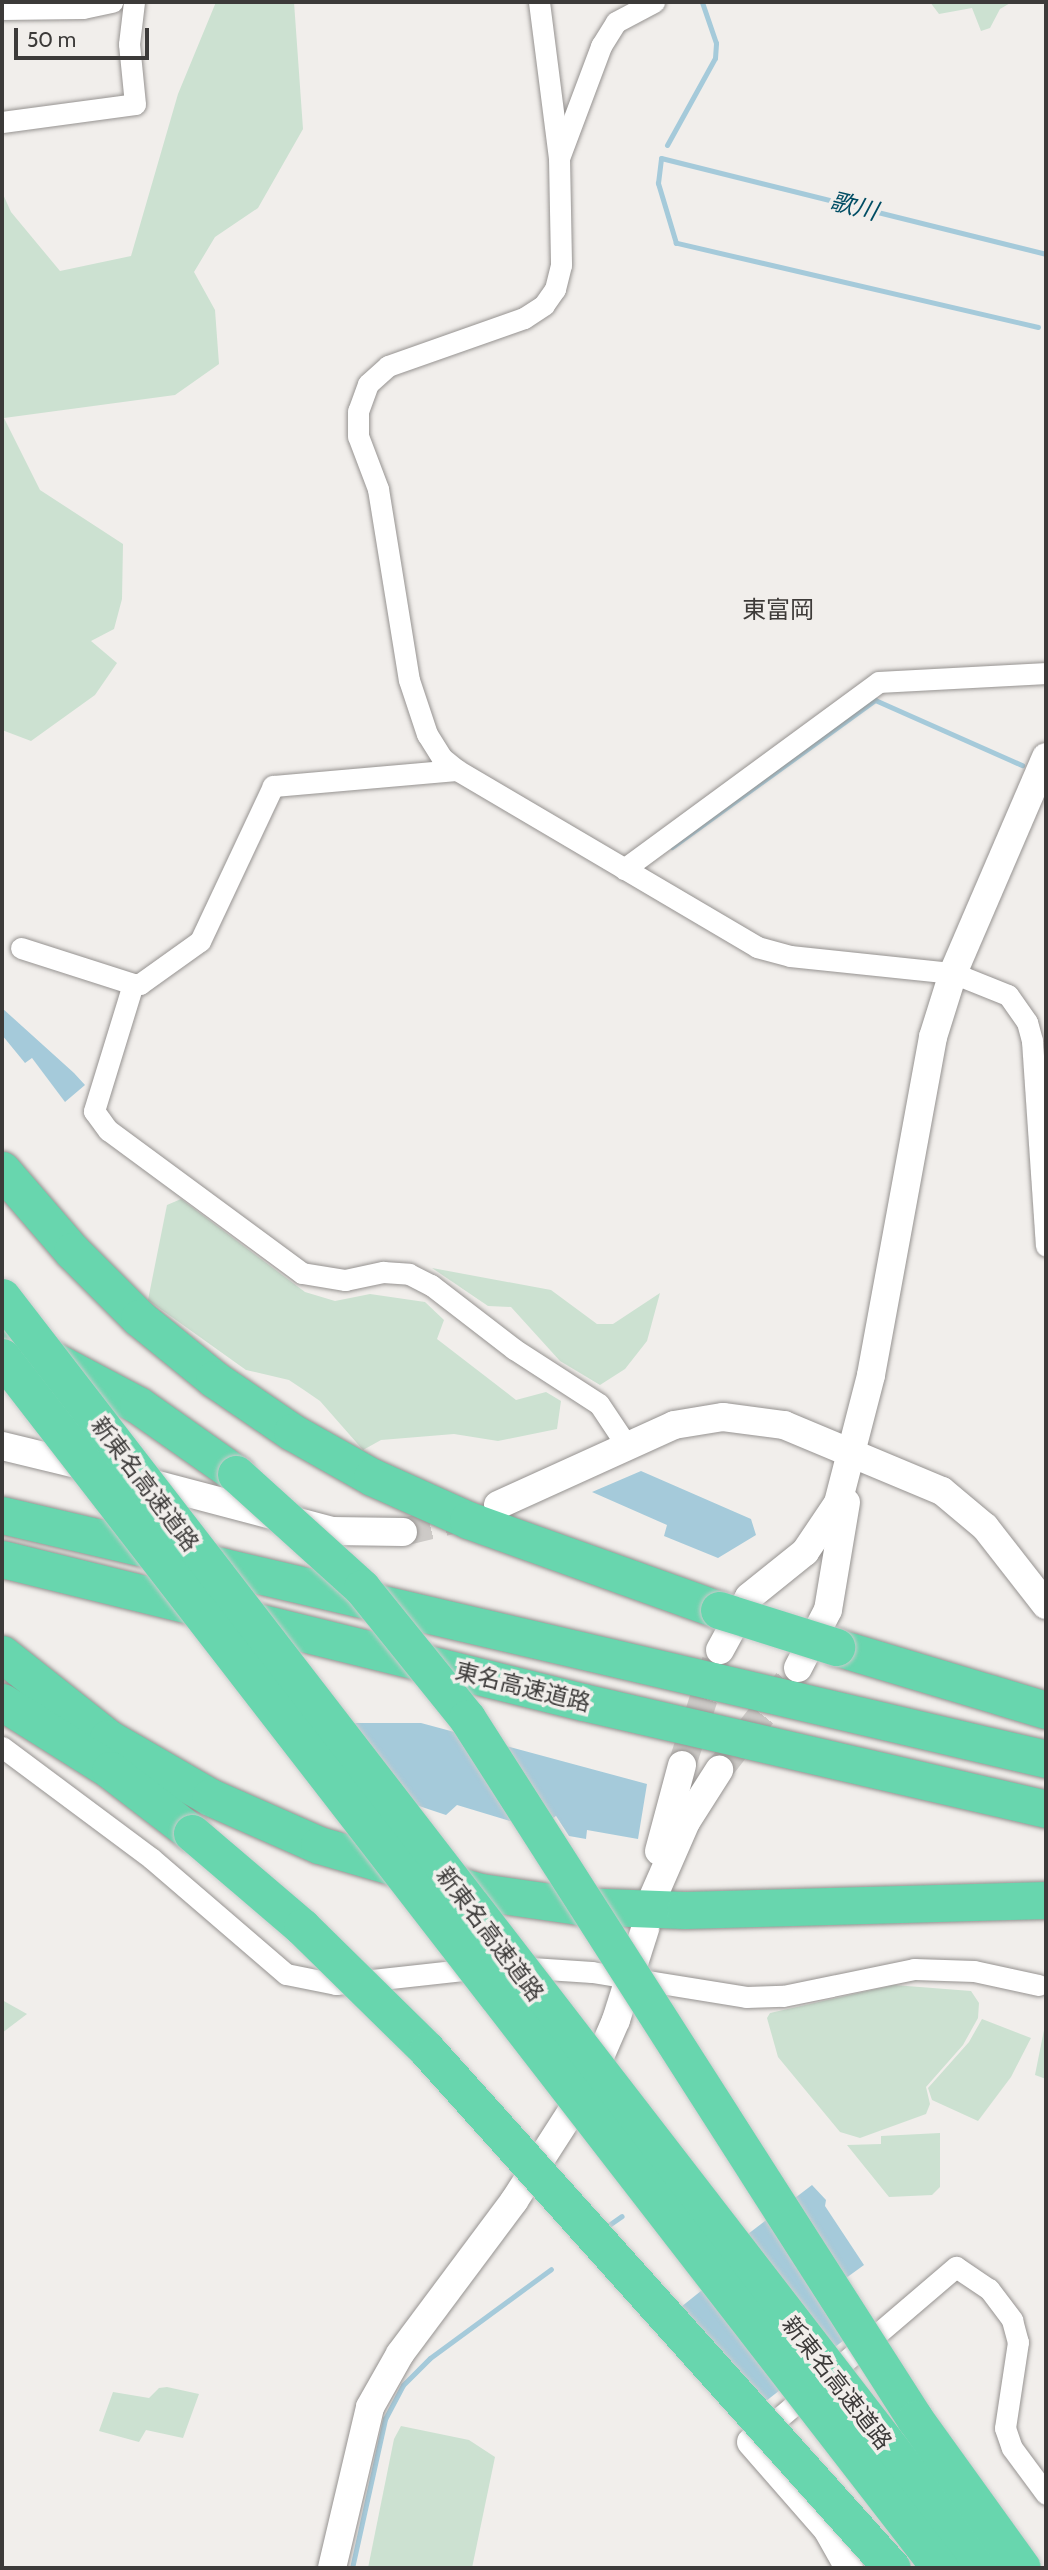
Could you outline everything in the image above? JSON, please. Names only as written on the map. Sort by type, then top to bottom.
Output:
[{"type":"highway","points":[[2,1170],[72,1251],[139,1318],[214,1379],[292,1432],[372,1478],[468,1520],[719,1610],[1046,1710]]},
{"type":"highway","name":"新東名高速道路","points":[[2,1297],[983,2568]]},
{"type":"highway","points":[[2,1333],[138,1405],[236,1474],[362,1588],[451,1695],[915,2418],[1022,2568]]},
{"type":"highway","name":"新東名高速道路","points":[[2,1357],[940,2568]]},
{"type":"highway","name":"東名高速道路","points":[[2,1516],[1046,1759]]},
{"type":"highway","name":"東名高速道路","points":[[2,1559],[583,1702],[1046,1809]]},
{"type":"highway","points":[[2,1654],[108,1738],[210,1797],[319,1845],[481,1892],[578,1906],[685,1910],[1046,1900]]},
{"type":"highway","points":[[2,1702],[110,1770],[192,1833],[302,1927],[427,2050],[892,2568]]},
{"type":"street","points":[[2,9],[82,8],[112,2]]},
{"type":"street","points":[[2,122],[135,104],[130,44],[134,2]]},
{"type":"street","points":[[539,2],[559,158],[561,265],[555,289],[544,305],[524,318],[388,366],[368,384],[358,411],[358,436],[378,489],[409,680],[428,734],[442,758],[457,770],[757,947],[790,956],[953,973],[1008,995],[1027,1022],[1036,1074],[1046,1247]]},
{"type":"street","points":[[559,158],[601,46],[616,22],[654,2]]},
{"type":"street","points":[[624,869],[879,682],[1046,673]]},
{"type":"street","points":[[798,1668],[828,1610],[853,1451],[933,1037],[953,973],[1046,757]]},
{"type":"street","points":[[21,948],[140,984],[200,941],[273,786],[457,770]]},
{"type":"street","points":[[133,984],[94,1100],[93,1111],[108,1129],[302,1273],[345,1280],[383,1272],[408,1274],[431,1285],[514,1349],[598,1404],[625,1443]]},
{"type":"street","points":[[498,1505],[625,1443],[674,1425],[723,1417],[783,1425],[853,1451],[926,1483],[963,1506],[1041,1591]]},
{"type":"street","points":[[2,1446],[332,1531],[403,1532]]},
{"type":"street","points":[[720,1650],[749,1597],[805,1552],[825,1528],[853,1451]]},
{"type":"street","points":[[2,1747],[150,1858],[266,1959],[305,1981],[336,1984],[493,1966],[558,1968],[630,1981],[762,1997],[934,1968],[1039,1985]]},
{"type":"street","points":[[682,1765],[663,1833],[656,1870],[656,1890],[686,1822],[719,1770]]},
{"type":"street","points":[[332,2568],[370,2407],[411,2338],[544,2158],[586,2089],[630,1981],[645,1929]]},
{"type":"street","points":[[849,2568],[827,2529],[751,2442],[956,2267],[989,2289],[1012,2320],[1018,2342],[1005,2428],[1012,2448],[1046,2494]]},
{"type":"green space","points":[[216,2],[294,2],[303,129],[258,208],[215,237],[194,272],[215,310],[219,364],[175,395],[4,418],[40,490],[123,544],[122,599],[114,629],[91,641],[117,663],[95,695],[31,741],[2,730],[2,192],[11,212],[60,271],[131,256],[178,94]]},
{"type":"green space","points":[[930,2],[1012,2],[1000,9],[990,28],[981,31],[972,8],[939,14]]},
{"type":"green space","points":[[181,1199],[305,1292],[335,1301],[370,1294],[425,1302],[444,1320],[437,1339],[516,1400],[546,1392],[561,1401],[557,1429],[498,1441],[454,1434],[381,1440],[363,1450],[320,1401],[289,1380],[246,1370],[148,1300],[167,1205]]},
{"type":"green space","points":[[432,1268],[551,1290],[597,1324],[613,1324],[660,1293],[647,1341],[625,1369],[600,1385],[560,1361],[511,1307],[488,1306]]},
{"type":"green space","points":[[894,1985],[971,1991],[979,2003],[978,2018],[963,2045],[926,2087],[930,2104],[926,2114],[860,2138],[840,2132],[778,2057],[767,2018],[770,2013]]},
{"type":"green space","points":[[2,2000],[27,2014],[2,2033]]},
{"type":"green space","points":[[982,2019],[1031,2038],[1011,2077],[978,2121],[932,2100],[928,2088],[969,2042]]},
{"type":"green space","points":[[1046,2020],[1046,2079],[1035,2075]]},
{"type":"green space","points":[[940,2133],[940,2187],[932,2195],[889,2197],[847,2145],[881,2144],[881,2136]]},
{"type":"green space","points":[[167,2387],[199,2394],[183,2438],[146,2430],[139,2442],[99,2431],[113,2392],[149,2398],[159,2388]]},
{"type":"green space","points":[[401,2426],[469,2440],[495,2457],[472,2568],[368,2568],[394,2439]]},
{"type":"water","points":[[2,1008],[85,1085],[65,1102],[32,1058],[25,1063],[2,1035]]},
{"type":"water","points":[[641,1471],[751,1519],[756,1535],[718,1558],[664,1536],[667,1525],[592,1492]]},
{"type":"water","points":[[356,1723],[421,1723],[647,1784],[638,1839],[587,1830],[586,1839],[569,1836],[556,1816],[537,1829],[457,1805],[446,1815],[407,1802],[350,1726]]},
{"type":"water","points":[[812,2185],[826,2200],[825,2206],[864,2265],[817,2299],[844,2340],[766,2401],[681,2307],[727,2270],[718,2257]]},
{"type":"waterway","name":"歌川","points":[[667,145],[715,58],[716,43],[702,2]]},
{"type":"waterway","points":[[1038,327],[676,243],[658,183],[661,158],[1046,254]]},
{"type":"waterway","points":[[672,847],[875,700],[1022,765]]},
{"type":"waterway","points":[[606,2227],[622,2216]]},
{"type":"waterway","points":[[352,2568],[385,2419],[403,2385],[430,2358],[551,2269]]},
{"type":"tunnel","points":[[403,1532],[472,1515]]},
{"type":"tunnel","points":[[682,1765],[716,1661]]},
{"type":"tunnel","points":[[719,1770],[798,1668]]},
{"type":"district","name":"東富岡","points":[[778,610]]}]
